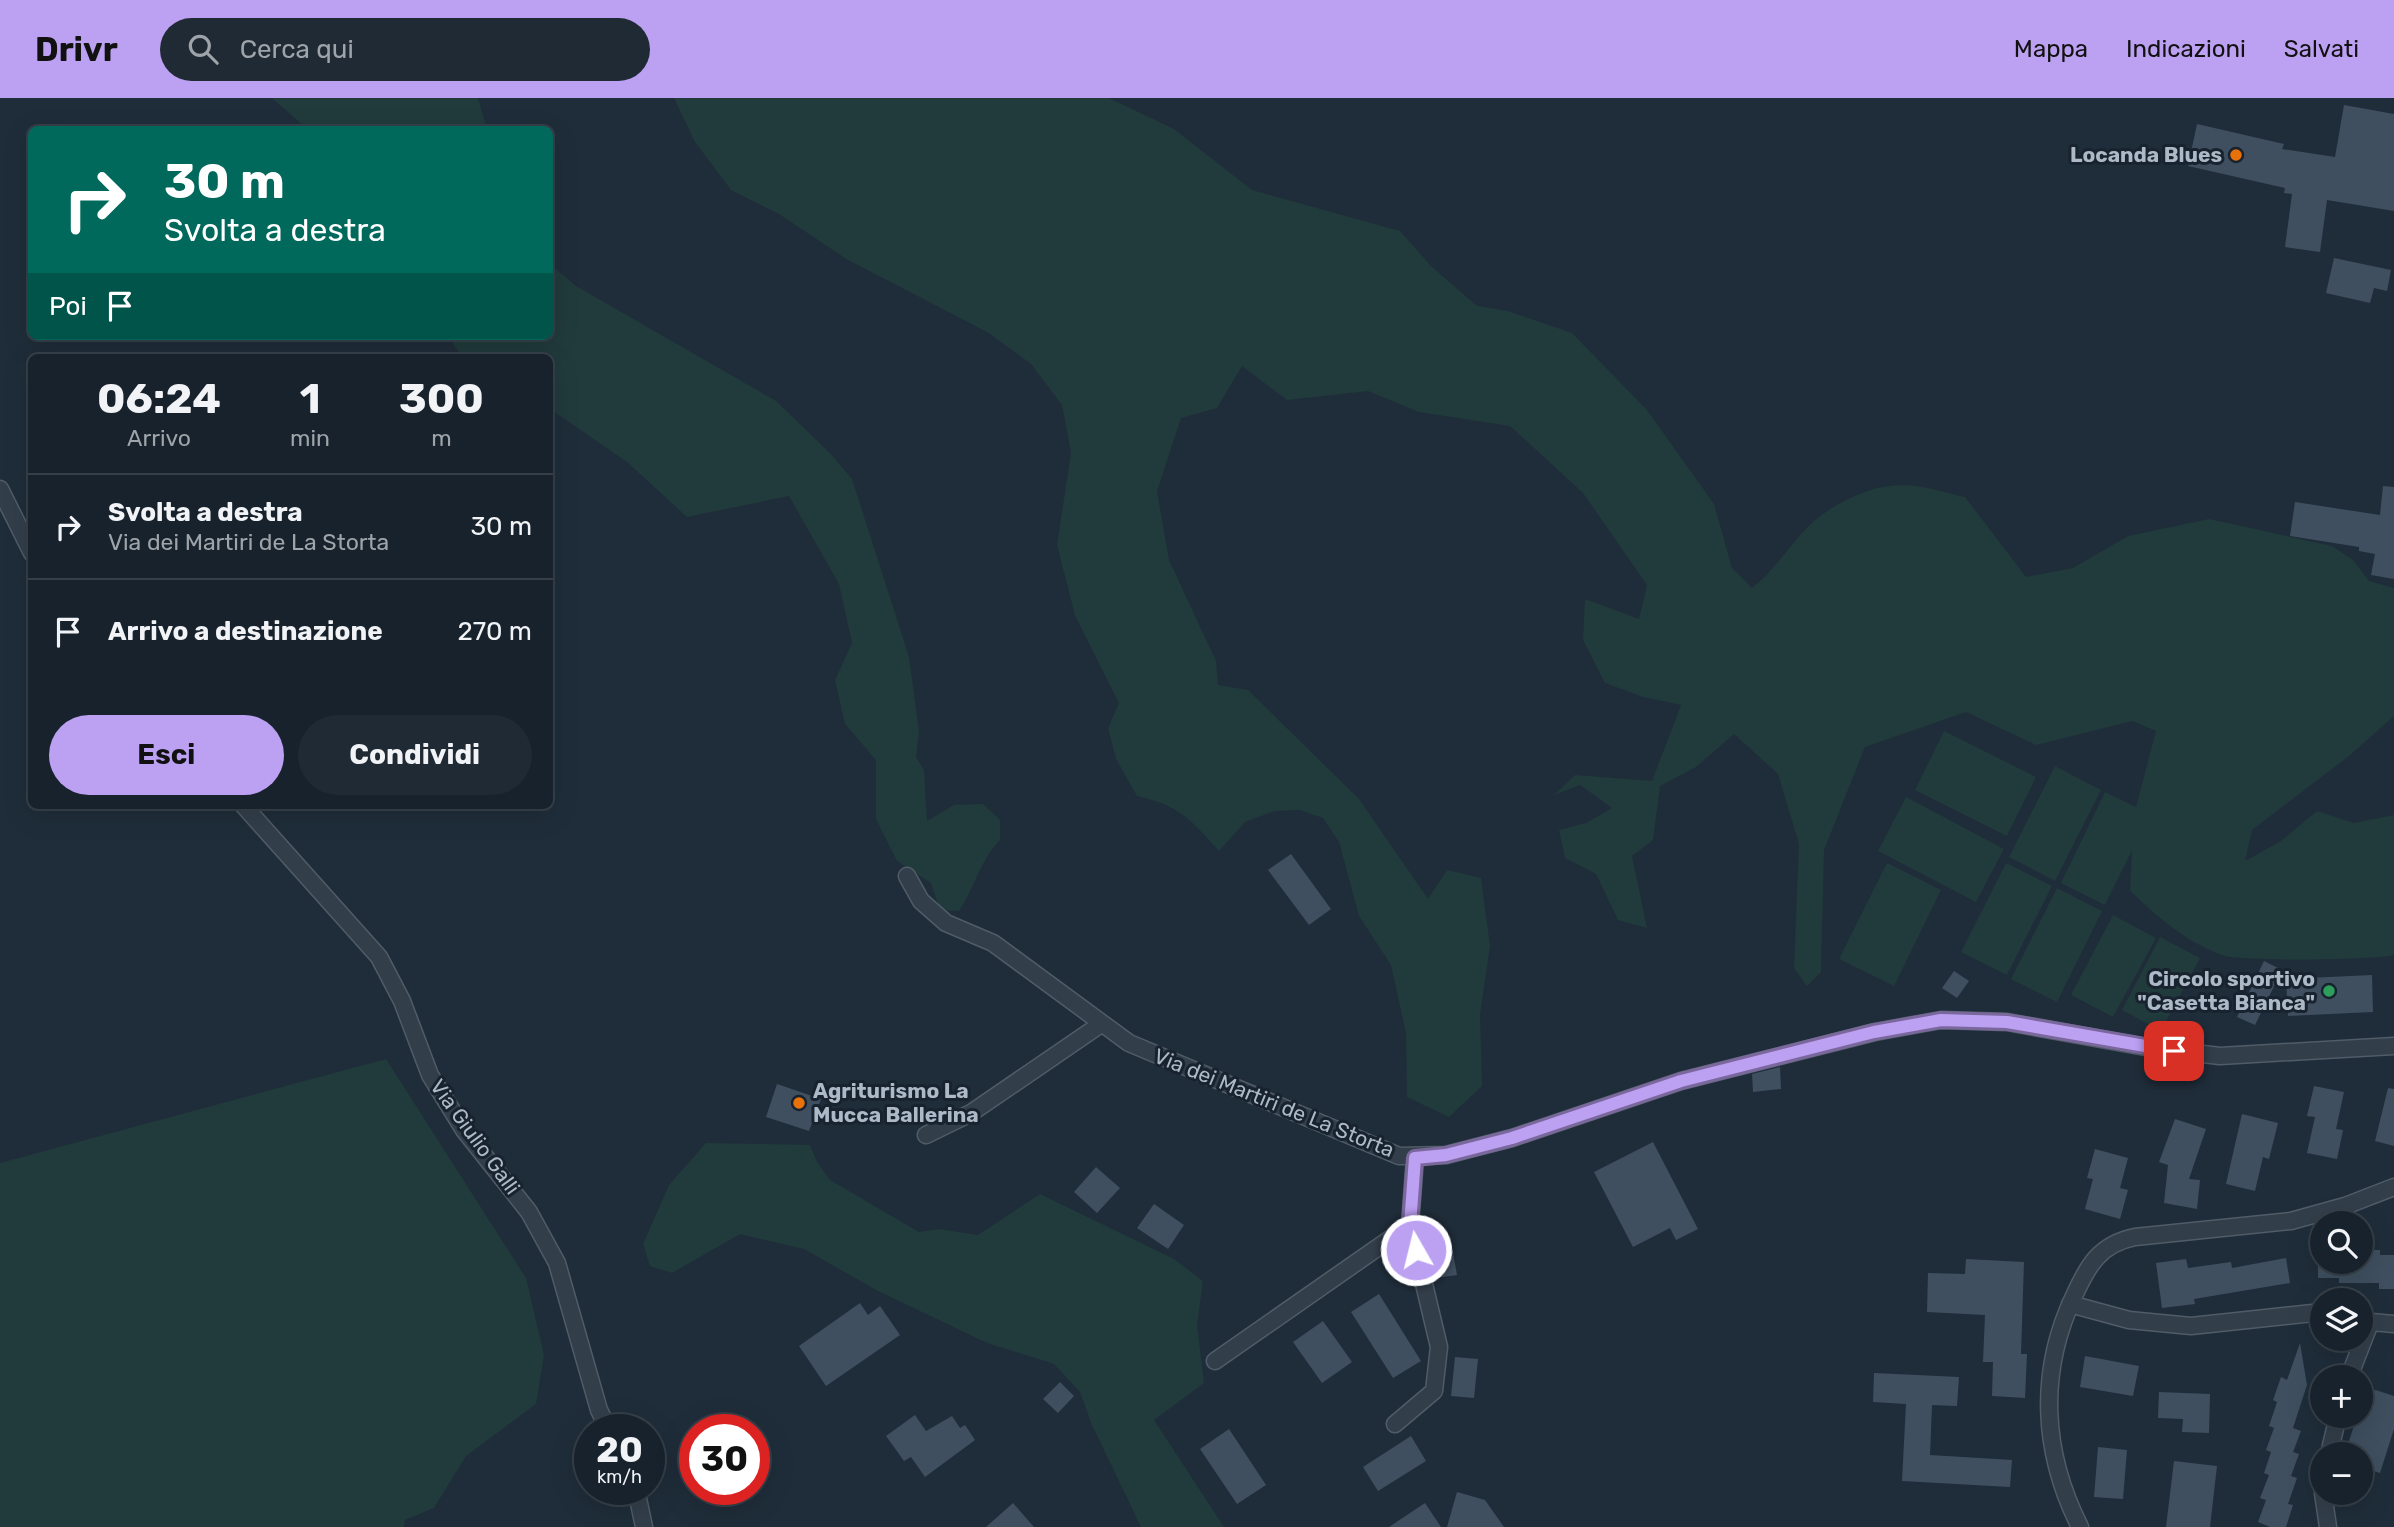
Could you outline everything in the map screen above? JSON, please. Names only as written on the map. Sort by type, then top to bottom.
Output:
[{"type":"street","points":[[0,489],[28,545]]},
{"type":"street","name":"Via Giulio Galli","points":[[247,809],[379,957],[402,1001],[430,1075],[464,1130],[529,1212],[557,1264],[602,1414]]},
{"type":"street","name":"Via dei Martiri de La Storta","points":[[907,876],[921,901],[946,923],[993,943],[1129,1043],[1385,1152],[1415,1158],[1446,1155],[1512,1138],[1681,1081],[1874,1032],[1941,1020],[2007,1022],[2151,1048],[2220,1056],[2394,1046]]},
{"type":"street","points":[[926,1135],[971,1113],[1101,1024]]},
{"type":"street","points":[[1395,1424],[1434,1391],[1439,1347],[1410,1225],[1415,1158]]},
{"type":"street","points":[[2080,1527],[2056,1463],[2048,1412],[2051,1363],[2070,1304],[2090,1262],[2101,1250],[2116,1242],[2158,1234],[2291,1221],[2345,1206],[2394,1187]]},
{"type":"street","points":[[1215,1361],[1410,1225]]},
{"type":"street","points":[[2070,1304],[2129,1320],[2191,1326],[2310,1312]]},
{"type":"street","points":[[2373,1323],[2394,1324]]},
{"type":"street","points":[[639,1505],[644,1527]]},
{"type":"street","points":[[2325,1505],[2328,1527]]},
{"type":"green space","points":[[272,98],[478,98],[486,126],[304,126]]},
{"type":"green space","points":[[674,98],[1109,98],[1174,129],[1252,190],[1400,231],[1431,266],[1477,306],[1508,311],[1572,333],[1647,410],[1714,504],[1732,568],[1752,588],[1823,514],[1864,492],[1893,485],[1921,487],[1965,497],[2026,577],[2073,568],[2128,536],[2209,519],[2332,546],[2353,560],[2369,581],[2394,588],[2394,716],[2349,756],[2252,830],[2245,861],[2281,841],[2317,811],[2354,823],[2394,815],[2394,955],[2307,960],[2253,959],[2222,955],[2209,950],[2184,936],[2130,891],[2132,850],[2105,905],[2061,883],[2105,792],[2136,807],[2156,731],[2132,721],[2036,745],[1966,712],[1865,747],[1824,850],[1821,972],[1807,986],[1794,968],[1799,844],[1778,774],[1734,734],[1696,767],[1660,786],[1653,840],[1632,856],[1647,928],[1618,920],[1596,874],[1565,858],[1559,830],[1586,823],[1612,808],[1580,785],[1554,795],[1575,775],[1652,781],[1681,705],[1643,697],[1605,683],[1583,640],[1585,599],[1639,619],[1647,585],[1583,493],[1510,426],[1419,412],[1368,391],[1287,400],[1242,366],[1217,408],[1181,418],[1157,491],[1169,560],[1216,661],[1218,685],[1248,690],[1359,799],[1428,899],[1447,870],[1481,878],[1490,946],[1480,1014],[1482,1086],[1449,1117],[1407,1097],[1406,1033],[1391,965],[1359,916],[1339,842],[1323,818],[1300,810],[1275,811],[1245,822],[1219,851],[1183,815],[1164,804],[1137,796],[1116,759],[1108,728],[1119,703],[1075,615],[1057,545],[1071,453],[1062,405],[1031,364],[987,332],[848,260],[779,214],[731,190],[695,142]]},
{"type":"green space","points":[[553,267],[576,286],[776,401],[830,453],[852,479],[909,657],[919,731],[916,757],[924,770],[927,821],[954,805],[983,804],[1000,820],[1000,840],[987,857],[959,911],[940,910],[931,883],[897,861],[876,819],[876,760],[845,724],[835,680],[852,643],[839,584],[789,496],[687,517],[627,462],[553,411],[553,354],[460,354],[451,340],[553,340]]},
{"type":"green space","points":[[1944,731],[2036,777],[2007,836],[1915,790]]},
{"type":"green space","points":[[2055,766],[2101,790],[2055,881],[2009,857]]},
{"type":"green space","points":[[1906,797],[2004,849],[1976,902],[1878,851]]},
{"type":"green space","points":[[1887,863],[1941,890],[1894,986],[1839,959]]},
{"type":"green space","points":[[2006,863],[2052,886],[2007,975],[1961,952]]},
{"type":"green space","points":[[2057,888],[2102,911],[2057,1002],[2011,979]]},
{"type":"green space","points":[[2113,915],[2156,938],[2113,1017],[2071,995]]},
{"type":"green space","points":[[2160,937],[2200,958],[2161,1031],[2122,1010]]},
{"type":"green space","points":[[386,1059],[526,1278],[544,1355],[536,1404],[466,1456],[434,1508],[405,1520],[404,1527],[0,1527],[0,1163]]},
{"type":"green space","points":[[706,1143],[810,1145],[817,1162],[830,1180],[919,1232],[939,1229],[978,1235],[1040,1194],[1174,1259],[1203,1281],[1197,1325],[1204,1383],[1154,1420],[1224,1527],[1141,1527],[1092,1425],[1080,1392],[1054,1364],[987,1343],[878,1291],[804,1249],[740,1234],[672,1273],[650,1266],[643,1244],[669,1185]]},
{"type":"building","points":[[2344,105],[2394,114],[2394,211],[2327,200],[2320,252],[2285,247],[2292,194],[2284,193],[2285,188],[2188,166],[2197,124],[2284,144],[2282,149],[2335,157]]},
{"type":"building","points":[[2334,258],[2391,270],[2387,291],[2374,288],[2370,303],[2326,293]]},
{"type":"building","points":[[2383,486],[2394,487],[2394,579],[2371,575],[2375,554],[2359,551],[2359,547],[2290,536],[2295,502],[2380,515]]},
{"type":"building","points":[[1291,854],[1331,909],[1309,925],[1268,870]]},
{"type":"building","points":[[2264,961],[2282,970],[2255,1025],[2237,1017]]},
{"type":"building","points":[[1954,971],[1969,981],[1957,998],[1942,988]]},
{"type":"building","points":[[2372,975],[2373,1012],[2288,1016],[2286,979]]},
{"type":"building","points":[[1780,1067],[1781,1089],[1753,1092],[1752,1074]]},
{"type":"building","points":[[777,1084],[821,1099],[809,1131],[766,1117]]},
{"type":"building","points":[[2314,1086],[2344,1092],[2336,1129],[2343,1130],[2337,1159],[2307,1153],[2315,1117],[2307,1116]]},
{"type":"building","points":[[2388,1088],[2394,1089],[2394,1146],[2375,1141]]},
{"type":"building","points":[[2242,1114],[2278,1123],[2269,1159],[2263,1157],[2255,1191],[2226,1184]]},
{"type":"building","points":[[2175,1119],[2206,1129],[2189,1179],[2200,1180],[2197,1209],[2164,1203],[2168,1165],[2159,1162]]},
{"type":"building","points":[[1653,1142],[1698,1229],[1676,1240],[1670,1228],[1633,1247],[1594,1172]]},
{"type":"building","points":[[2095,1149],[2128,1158],[2120,1188],[2128,1190],[2120,1219],[2085,1209],[2093,1179],[2087,1178]]},
{"type":"building","points":[[1096,1167],[1120,1188],[1097,1213],[1074,1192]]},
{"type":"building","points":[[1154,1204],[1184,1225],[1168,1249],[1137,1228]]},
{"type":"building","points":[[1451,1241],[1457,1275],[1436,1278],[1431,1244]]},
{"type":"building","points":[[2373,1250],[2380,1250],[2380,1255],[2394,1255],[2394,1289],[2379,1289],[2379,1283],[2339,1283],[2339,1278],[2318,1278],[2318,1274],[2373,1274]]},
{"type":"building","points":[[2286,1258],[2290,1283],[2194,1299],[2195,1304],[2162,1308],[2156,1263],[2186,1259],[2188,1268],[2231,1262],[2232,1268]]},
{"type":"building","points":[[1966,1259],[2024,1262],[2021,1354],[2027,1354],[2025,1398],[1992,1396],[1993,1362],[1983,1362],[1985,1315],[1927,1312],[1928,1273],[1965,1274]]},
{"type":"building","points":[[1379,1294],[1421,1361],[1393,1378],[1351,1312]]},
{"type":"building","points":[[860,1303],[868,1315],[880,1306],[900,1335],[826,1386],[799,1346]]},
{"type":"building","points":[[1323,1321],[1352,1362],[1322,1383],[1293,1342]]},
{"type":"building","points":[[2300,1343],[2307,1385],[2293,1428],[2301,1431],[2293,1452],[2299,1454],[2291,1476],[2297,1478],[2288,1504],[2293,1505],[2286,1527],[2270,1527],[2258,1522],[2266,1500],[2260,1498],[2269,1475],[2264,1473],[2271,1452],[2266,1450],[2274,1428],[2269,1426],[2277,1402],[2273,1400],[2281,1377],[2287,1380]]},
{"type":"building","points":[[2085,1356],[2139,1366],[2133,1396],[2080,1387]]},
{"type":"building","points":[[1455,1357],[1478,1359],[1474,1398],[1451,1396]]},
{"type":"building","points":[[1874,1373],[1959,1377],[1957,1406],[1932,1405],[1930,1455],[2012,1460],[2010,1487],[1902,1481],[1906,1404],[1873,1402]]},
{"type":"building","points":[[1060,1382],[1074,1396],[1058,1413],[1043,1399]]},
{"type":"building","points":[[2373,1389],[2394,1396],[2394,1429],[2380,1473],[2373,1471],[2373,1442],[2349,1442],[2353,1428],[2373,1428]]},
{"type":"building","points":[[2159,1392],[2210,1394],[2209,1433],[2182,1432],[2183,1419],[2158,1418]]},
{"type":"building","points":[[915,1415],[926,1431],[952,1416],[960,1428],[965,1425],[975,1440],[925,1477],[911,1457],[904,1461],[886,1436]]},
{"type":"building","points":[[1229,1429],[1266,1485],[1237,1504],[1200,1449]]},
{"type":"building","points":[[1411,1436],[1426,1461],[1378,1491],[1363,1467]]},
{"type":"building","points":[[2098,1447],[2127,1450],[2123,1499],[2094,1497]]},
{"type":"building","points":[[2174,1461],[2217,1466],[2210,1527],[2166,1527]]},
{"type":"building","points":[[1457,1492],[1485,1500],[1504,1527],[1447,1527]]},
{"type":"building","points":[[1013,1503],[1034,1527],[986,1527]]},
{"type":"building","points":[[1425,1503],[1441,1527],[1389,1527]]},
{"type":"place","name":"Locanda Blues","points":[[2236,155]]},
{"type":"place","name":"Circolo sportivo \"Casetta Bianca\"","points":[[2329,991]]},
{"type":"place","name":"Agriturismo La Mucca Ballerina","points":[[799,1103]]},
{"type":"route","points":[[1416,1250],[1410,1225],[1415,1158],[1446,1155],[1512,1138],[1681,1081],[1874,1032],[1941,1020],[2007,1022],[2174,1051]]}]
